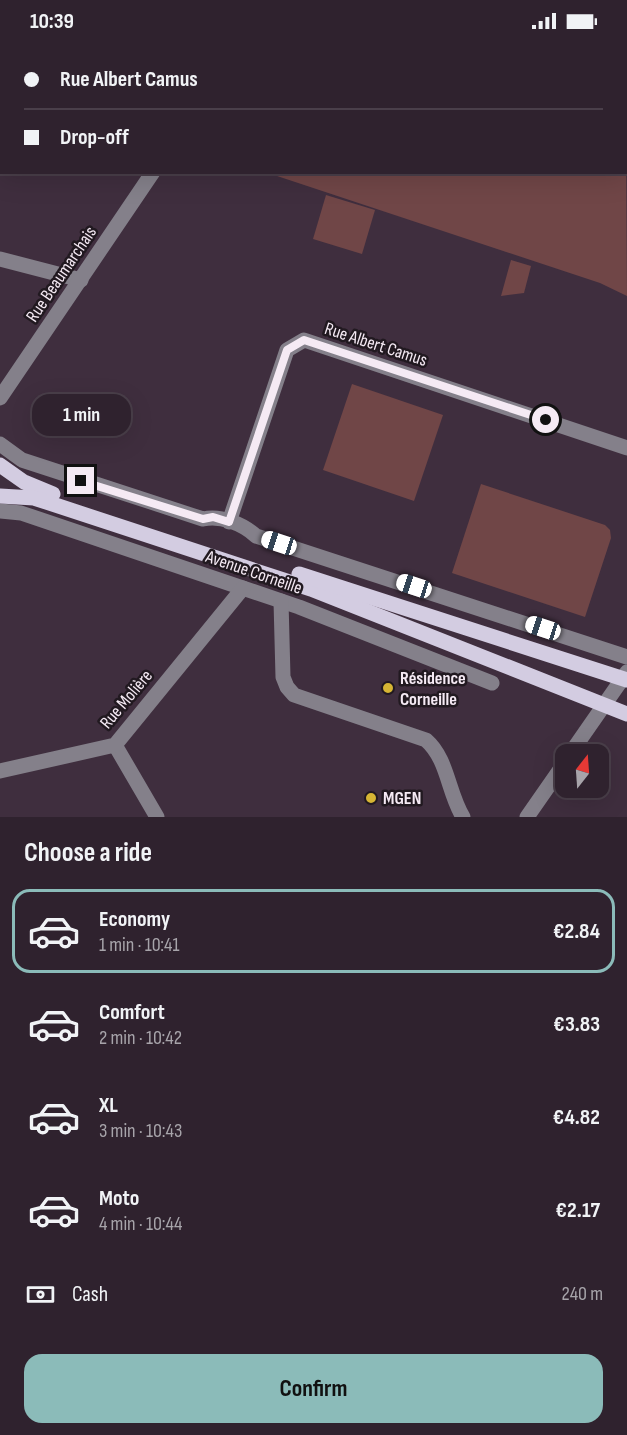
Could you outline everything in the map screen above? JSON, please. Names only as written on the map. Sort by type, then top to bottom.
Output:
[{"type":"main road","name":"Avenue Corneille","points":[[0,465],[35,488],[626,677]]},
{"type":"main road","name":"Avenue Corneille","points":[[0,496],[34,498],[311,589],[627,714]]},
{"type":"street","name":"Rue Beaumarchais","points":[[0,398],[152,174]]},
{"type":"street","points":[[0,259],[81,280]]},
{"type":"street","name":"Rue Albert Camus","points":[[229,522],[287,350],[304,340],[627,448]]},
{"type":"street","points":[[0,444],[22,460],[60,474],[203,519],[213,517],[229,522],[247,528],[256,536],[627,657]]},
{"type":"street","name":"Avenue Corneille","points":[[0,511],[21,513],[281,601],[492,683]]},
{"type":"street","name":"Rue Molière","points":[[0,771],[115,745],[243,588]]},
{"type":"street","points":[[281,601],[283,677],[287,687],[294,695],[426,740],[434,746],[438,754],[463,817]]},
{"type":"street","points":[[577,744],[626,677]]},
{"type":"street","points":[[115,745],[157,817]]},
{"type":"street","points":[[527,817],[555,777]]},
{"type":"shaded area","points":[[271,174],[626,174],[627,296],[600,283]]},
{"type":"shaded area","points":[[326,195],[375,210],[362,254],[313,239]]},
{"type":"shaded area","points":[[511,260],[531,266],[524,293],[501,296]]},
{"type":"shaded area","points":[[352,384],[443,415],[414,501],[323,470]]},
{"type":"shaded area","points":[[481,484],[605,525],[610,530],[611,538],[585,617],[452,573]]},
{"type":"place","name":"Résidence Corneille","points":[[388,688]]},
{"type":"place","name":"MGEN","points":[[371,798]]},
{"type":"route","points":[[81,481],[203,519],[213,517],[229,522],[287,350],[304,340],[546,420]]}]
